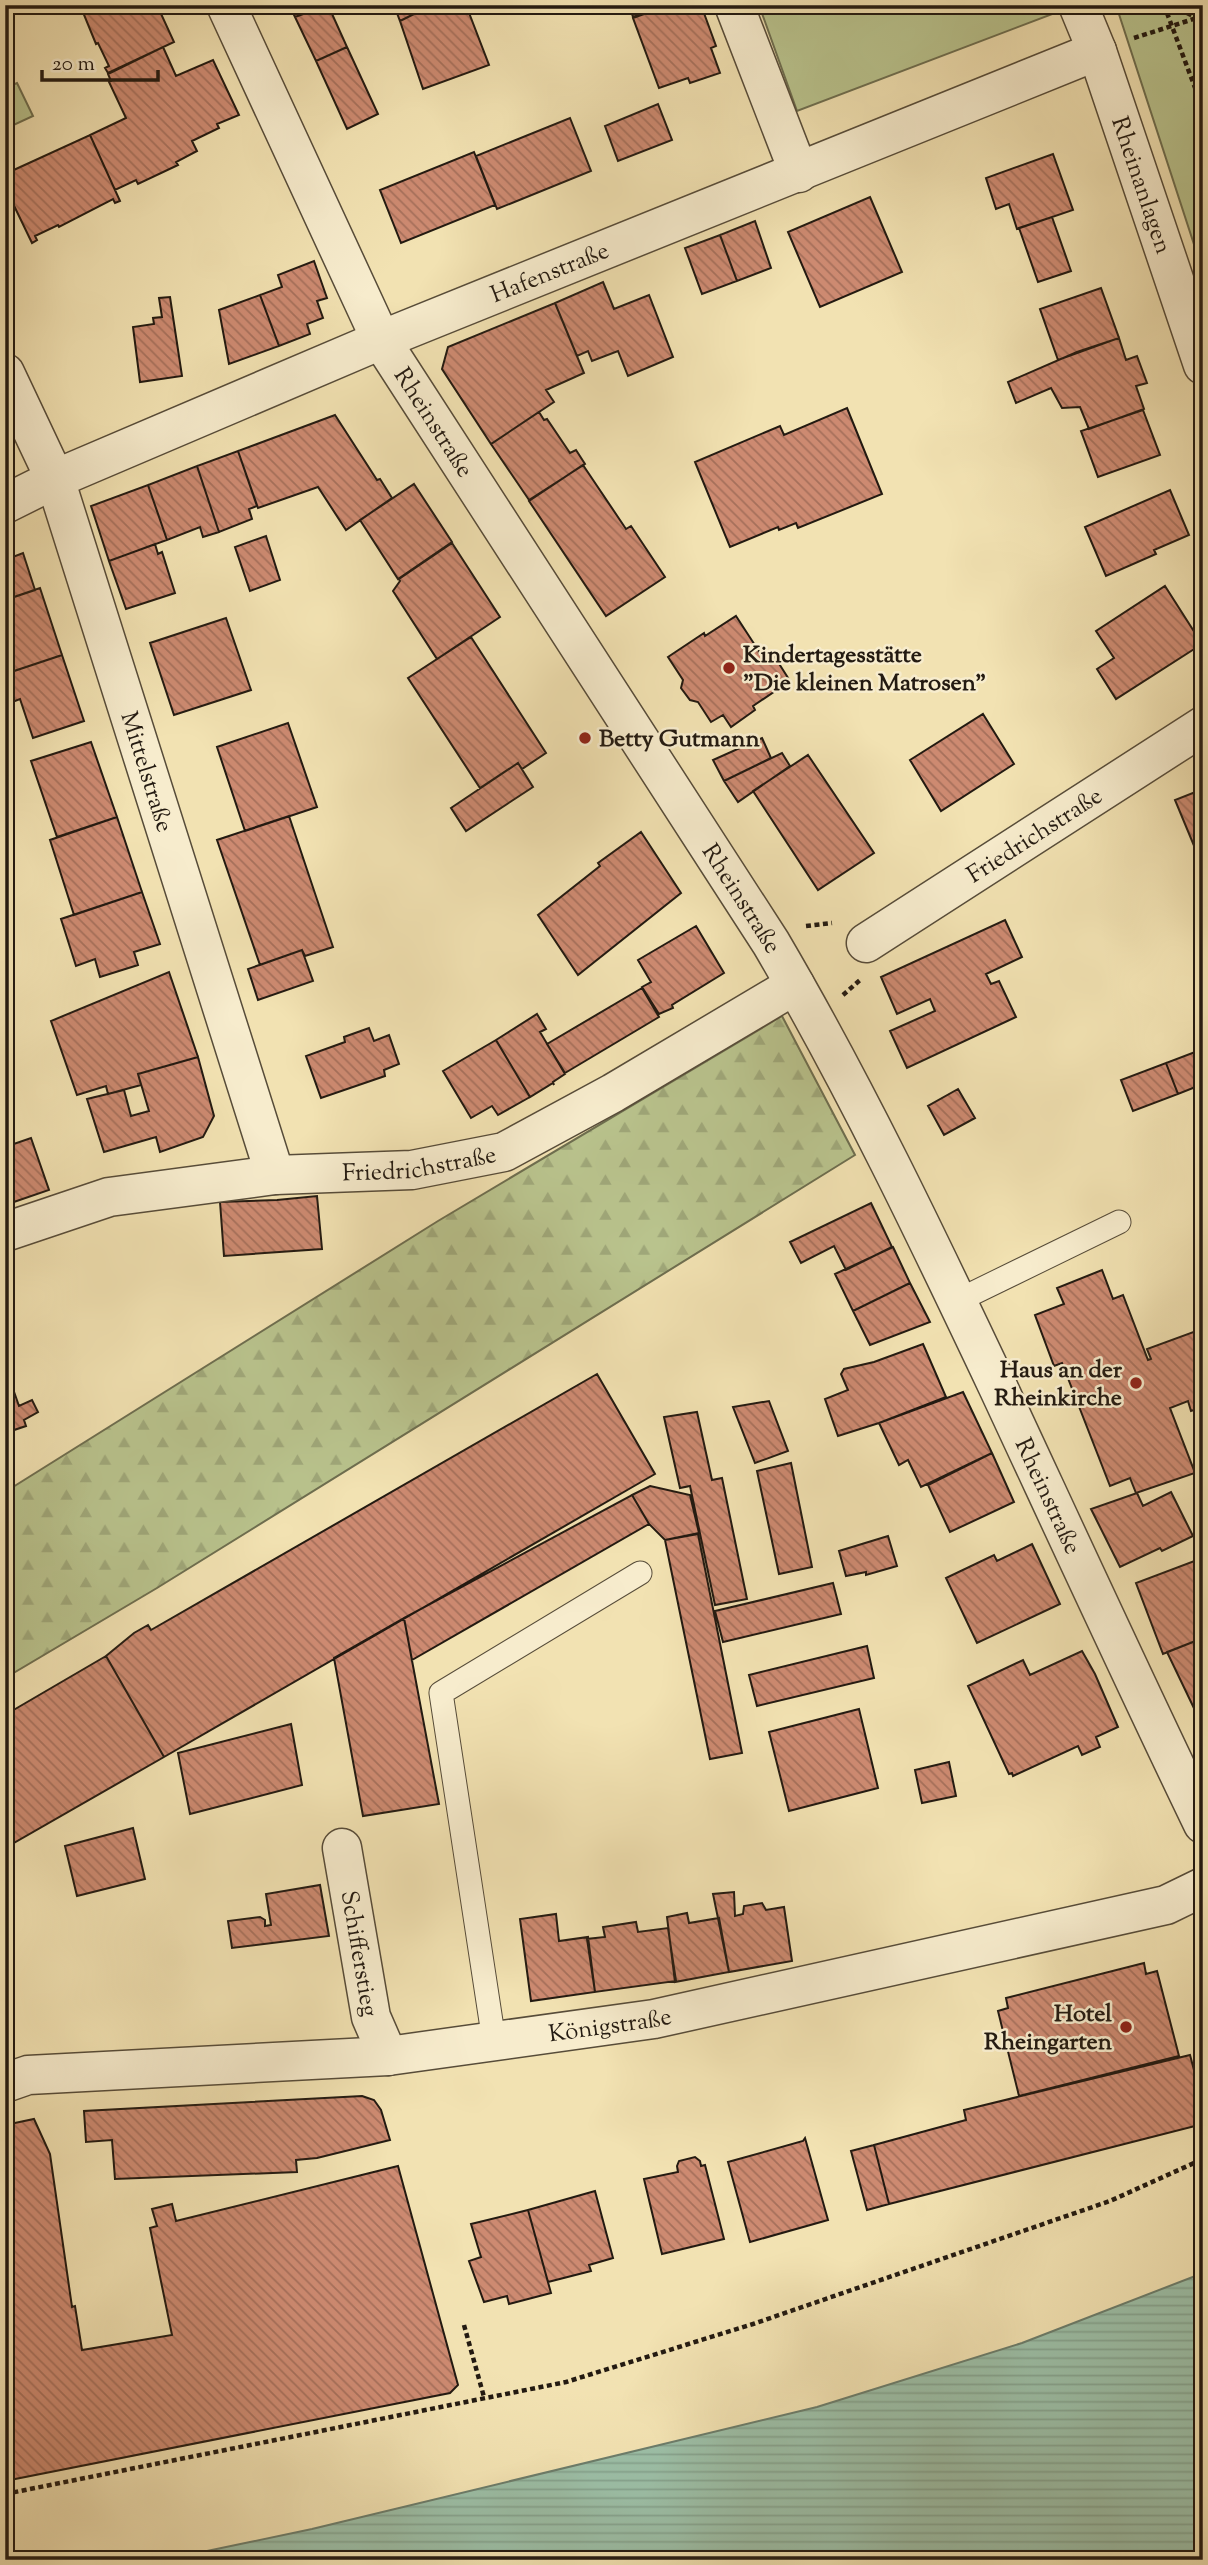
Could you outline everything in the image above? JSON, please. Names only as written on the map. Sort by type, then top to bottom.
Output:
[{"type":"street","name":"Rheinstraße","points":[[226,5],[381,340],[796,985],[904,1191],[1203,1824]]},
{"type":"street","points":[[734,5],[799,173]]},
{"type":"street","name":"Rheinanlagen","points":[[1078,5],[1097,51],[1203,365]]},
{"type":"street","name":"Hafenstraße","points":[[5,504],[55,479],[381,340],[1097,51]]},
{"type":"street","name":"Mittelstraße","points":[[5,373],[55,479],[275,1175]]},
{"type":"street","name":"Friedrichstraße","points":[[866,943],[1203,726]]},
{"type":"street","name":"Friedrichstraße","points":[[5,1232],[109,1197],[275,1175],[412,1171],[504,1152],[613,1093],[796,985]]},
{"type":"street","name":"Schifferstieg","points":[[342,1848],[371,2017],[388,2056]]},
{"type":"street","name":"Königstraße","points":[[5,2083],[28,2075],[388,2056],[668,2016],[1166,1905],[1203,1887]]},
{"type":"lane","points":[[957,1301],[1119,1222]]},
{"type":"lane","points":[[494,2041],[441,1693],[640,1573]]},
{"type":"path","points":[[1164,5],[1203,109]]},
{"type":"path","points":[[1172,5],[1194,17]]},
{"type":"path","points":[[1097,51],[1172,24],[1203,16]]},
{"type":"path","points":[[5,2494],[566,2382],[753,2324],[1110,2201],[1203,2159]]},
{"type":"path","points":[[464,2325],[484,2398]]},
{"type":"green space","points":[[759,5],[1076,5],[797,111]]},
{"type":"green space","points":[[1116,5],[1203,5],[1203,272]]},
{"type":"green space","points":[[17,83],[33,116],[5,129],[5,88]]},
{"type":"green space","points":[[782,1016],[855,1155],[157,1588],[5,1678],[5,1492],[438,1221]]},
{"type":"shaded area","points":[[1203,2273],[1203,2560],[164,2560],[312,2529],[817,2407],[1022,2343]]},
{"type":"building","points":[[80,5],[157,5],[174,42],[108,73],[105,68],[109,66],[98,43],[96,44]]},
{"type":"building","points":[[289,5],[327,5],[295,17]]},
{"type":"building","points":[[328,5],[347,47],[316,61],[295,17]]},
{"type":"building","points":[[394,5],[432,5],[400,21]]},
{"type":"building","points":[[432,5],[466,5],[489,65],[423,89],[400,21]]},
{"type":"building","points":[[629,5],[667,5],[633,17]]},
{"type":"building","points":[[669,5],[701,5],[716,46],[711,48],[720,73],[690,83],[688,78],[659,88],[633,18]]},
{"type":"building","points":[[163,47],[176,76],[213,60],[239,115],[217,124],[219,128],[192,141],[197,151],[176,162],[178,165],[138,184],[136,180],[115,190],[90,135],[126,118],[109,82],[111,81],[108,74]]},
{"type":"building","points":[[347,47],[378,114],[347,129],[316,61]]},
{"type":"building","points":[[658,104],[672,140],[618,161],[605,126]]},
{"type":"building","points":[[570,118],[591,171],[497,209],[476,156]]},
{"type":"building","points":[[90,135],[120,201],[115,203],[113,199],[59,227],[58,225],[35,236],[37,240],[32,243],[5,187],[5,174]]},
{"type":"building","points":[[474,152],[495,205],[401,243],[380,190]]},
{"type":"building","points":[[1053,154],[1073,210],[1017,229],[1009,204],[996,209],[986,178]]},
{"type":"building","points":[[870,197],[902,272],[820,307],[788,232]]},
{"type":"building","points":[[1052,217],[1071,271],[1038,282],[1019,228]]},
{"type":"building","points":[[755,221],[771,268],[737,281],[720,235]]},
{"type":"building","points":[[720,235],[737,281],[702,294],[685,248]]},
{"type":"building","points":[[314,261],[327,298],[317,301],[323,318],[307,324],[310,334],[279,346],[260,295],[282,287],[278,275]]},
{"type":"building","points":[[603,282],[614,309],[649,295],[673,357],[628,376],[618,351],[592,361],[588,351],[577,356],[555,303]]},
{"type":"building","points":[[1101,288],[1119,338],[1058,360],[1040,309]]},
{"type":"building","points":[[260,295],[279,346],[229,364],[219,310]]},
{"type":"building","points":[[170,297],[182,376],[140,382],[133,327],[154,324],[153,318],[162,317],[159,298]]},
{"type":"building","points":[[555,303],[584,373],[546,390],[554,402],[491,444],[442,369],[448,347]]},
{"type":"building","points":[[1119,338],[1126,360],[1137,356],[1147,383],[1136,386],[1144,409],[1089,429],[1080,407],[1062,408],[1051,388],[1016,403],[1008,382],[1077,352]]},
{"type":"building","points":[[847,408],[882,494],[798,528],[796,523],[779,530],[778,527],[730,547],[695,462],[780,426],[784,435]]},
{"type":"building","points":[[1143,410],[1160,455],[1098,477],[1081,431]]},
{"type":"building","points":[[539,412],[544,420],[547,419],[570,453],[576,450],[585,464],[529,500],[491,444]]},
{"type":"building","points":[[335,415],[377,480],[380,479],[392,498],[346,530],[318,487],[258,508],[238,451]]},
{"type":"building","points":[[238,451],[257,506],[249,509],[252,519],[219,532],[197,466]]},
{"type":"building","points":[[583,465],[626,529],[631,526],[665,577],[606,616],[529,501]]},
{"type":"building","points":[[197,466],[219,532],[203,537],[200,527],[167,540],[148,485]]},
{"type":"building","points":[[414,484],[452,542],[398,579],[360,520]]},
{"type":"building","points":[[148,485],[167,540],[109,561],[91,506]]},
{"type":"building","points":[[1170,490],[1189,535],[1154,550],[1156,554],[1106,576],[1085,527]]},
{"type":"building","points":[[266,536],[280,580],[250,591],[235,547]]},
{"type":"building","points":[[452,543],[500,617],[437,659],[393,591],[399,579]]},
{"type":"building","points":[[155,544],[158,554],[162,552],[175,593],[126,609],[109,561]]},
{"type":"building","points":[[23,553],[35,590],[5,600],[5,560]]},
{"type":"building","points":[[1165,586],[1202,644],[1116,699],[1097,669],[1114,658],[1096,631]]},
{"type":"building","points":[[40,588],[62,655],[5,674],[5,600]]},
{"type":"building","name":"Kindertagesstätte \"Die kleinen Matrosen\"","points":[[736,616],[762,656],[771,651],[790,681],[753,706],[755,710],[731,727],[723,715],[711,722],[698,702],[690,700],[681,688],[683,680],[668,657]]},
{"type":"building","points":[[226,618],[251,690],[174,715],[150,643]]},
{"type":"building","points":[[471,637],[546,753],[522,769],[518,763],[480,788],[408,678]]},
{"type":"building","points":[[62,655],[84,721],[33,738],[20,699],[7,704],[5,674]]},
{"type":"building","points":[[983,714],[1014,764],[941,811],[910,760]]},
{"type":"building","points":[[288,723],[317,807],[245,831],[217,747]]},
{"type":"building","points":[[762,738],[771,758],[724,781],[713,760]]},
{"type":"building","points":[[91,742],[117,817],[57,837],[31,761]]},
{"type":"building","points":[[782,753],[790,766],[738,802],[724,781]]},
{"type":"building","points":[[808,755],[874,853],[818,890],[753,791]]},
{"type":"building","points":[[518,763],[533,787],[466,831],[451,808]]},
{"type":"building","points":[[1203,789],[1203,865],[1202,865],[1175,800]]},
{"type":"building","points":[[289,816],[333,947],[305,956],[302,950],[260,965],[217,840]]},
{"type":"building","points":[[117,817],[142,892],[74,915],[50,840]]},
{"type":"building","points":[[641,832],[681,893],[578,975],[538,915],[600,866],[598,863]]},
{"type":"building","points":[[142,892],[160,944],[134,952],[138,965],[100,977],[95,959],[76,966],[61,919]]},
{"type":"building","points":[[1005,920],[1022,957],[986,974],[991,984],[999,981],[1016,1017],[907,1068],[890,1031],[935,1011],[930,999],[897,1014],[881,977]]},
{"type":"building","points":[[696,926],[724,973],[672,1005],[673,1008],[659,1014],[642,987],[651,982],[638,960]]},
{"type":"building","points":[[302,950],[313,981],[258,1000],[248,969]]},
{"type":"building","points":[[169,972],[198,1057],[138,1074],[141,1085],[108,1094],[106,1086],[77,1095],[51,1021]]},
{"type":"building","points":[[642,988],[659,1017],[565,1073],[547,1044]]},
{"type":"building","points":[[537,1014],[546,1029],[540,1032],[565,1074],[553,1082],[554,1085],[553,1083],[530,1097],[496,1040]]},
{"type":"building","points":[[369,1028],[374,1041],[389,1035],[399,1064],[384,1070],[385,1076],[321,1098],[306,1056],[345,1042],[344,1037]]},
{"type":"building","points":[[496,1040],[530,1097],[498,1115],[492,1106],[471,1118],[443,1071]]},
{"type":"building","points":[[1203,1049],[1203,1084],[1178,1094],[1166,1063]]},
{"type":"building","points":[[198,1057],[214,1116],[203,1137],[160,1152],[156,1137],[104,1152],[87,1099],[124,1090],[131,1116],[149,1111],[138,1074]]},
{"type":"building","points":[[1166,1063],[1178,1094],[1133,1111],[1121,1080]]},
{"type":"building","points":[[958,1089],[975,1118],[944,1135],[928,1106]]},
{"type":"building","points":[[31,1138],[49,1190],[5,1205],[5,1147]]},
{"type":"building","points":[[317,1196],[322,1249],[224,1256],[220,1202]]},
{"type":"building","points":[[871,1203],[892,1247],[846,1270],[834,1246],[801,1263],[790,1242]]},
{"type":"building","points":[[893,1247],[910,1283],[853,1311],[835,1274]]},
{"type":"building","name":"Haus an der Rheinkirche","points":[[1102,1270],[1113,1299],[1123,1295],[1148,1360],[1151,1359],[1147,1349],[1202,1329],[1197,1315],[1203,1313],[1203,1407],[1191,1411],[1188,1401],[1170,1408],[1195,1473],[1136,1493],[1130,1478],[1110,1486],[1062,1363],[1054,1366],[1035,1315],[1064,1304],[1057,1288]]},
{"type":"building","points":[[910,1283],[930,1322],[870,1345],[853,1311]]},
{"type":"building","points":[[923,1344],[946,1397],[838,1436],[825,1399],[848,1390],[841,1374],[844,1369],[874,1362]]},
{"type":"building","points":[[5,1366],[19,1406],[32,1400],[38,1412],[24,1420],[26,1426],[5,1433]]},
{"type":"building","points":[[597,1374],[655,1474],[164,1757],[106,1656],[134,1633],[148,1625],[151,1630]]},
{"type":"building","points":[[963,1392],[992,1453],[921,1487],[908,1460],[899,1465],[879,1423]]},
{"type":"building","points":[[769,1401],[788,1451],[755,1463],[733,1407]]},
{"type":"building","points":[[697,1412],[712,1480],[722,1478],[747,1599],[715,1605],[690,1486],[680,1488],[664,1417]]},
{"type":"building","points":[[992,1453],[1014,1502],[950,1532],[928,1485]]},
{"type":"building","points":[[791,1463],[812,1567],[779,1574],[757,1471]]},
{"type":"building","points":[[650,1486],[690,1495],[699,1533],[665,1540],[649,1524],[632,1495]]},
{"type":"building","points":[[1171,1492],[1193,1536],[1120,1567],[1091,1509],[1137,1493],[1143,1506]]},
{"type":"building","points":[[632,1495],[649,1524],[412,1660],[404,1618]]},
{"type":"building","points":[[698,1534],[742,1753],[710,1759],[665,1540]]},
{"type":"building","points":[[888,1536],[897,1566],[866,1575],[866,1572],[846,1576],[839,1551]]},
{"type":"building","points":[[1032,1544],[1060,1604],[977,1643],[946,1578],[994,1555],[997,1561]]},
{"type":"building","points":[[1197,1560],[1203,1575],[1203,1638],[1163,1654],[1136,1583]]},
{"type":"building","points":[[833,1583],[841,1614],[723,1642],[715,1611]]},
{"type":"building","points":[[404,1618],[439,1804],[363,1816],[334,1658]]},
{"type":"building","points":[[1203,1638],[1203,1727],[1167,1652]]},
{"type":"building","points":[[867,1646],[874,1678],[757,1706],[749,1675]]},
{"type":"building","points":[[1082,1651],[1118,1727],[1096,1737],[1100,1747],[1082,1755],[1078,1746],[1013,1776],[1012,1773],[1009,1774],[968,1686],[1023,1660],[1030,1675]]},
{"type":"building","points":[[106,1656],[164,1757],[5,1848],[5,1715]]},
{"type":"building","points":[[859,1709],[878,1788],[789,1811],[769,1732]]},
{"type":"building","points":[[291,1724],[302,1785],[190,1814],[178,1753]]},
{"type":"building","points":[[949,1762],[956,1796],[922,1803],[915,1770]]},
{"type":"building","points":[[133,1828],[145,1879],[77,1896],[65,1846]]},
{"type":"building","points":[[320,1885],[329,1936],[232,1948],[228,1921],[260,1917],[265,1920],[265,1926],[271,1925],[266,1894]]},
{"type":"building","points":[[734,1892],[735,1916],[743,1914],[744,1906],[762,1903],[766,1910],[784,1907],[792,1961],[729,1972],[713,1894]]},
{"type":"building","points":[[687,1913],[689,1923],[719,1918],[729,1972],[675,1982],[667,1917]]},
{"type":"building","points":[[556,1914],[559,1941],[588,1937],[595,1992],[531,2001],[520,1919]]},
{"type":"building","points":[[636,1922],[638,1932],[668,1928],[676,1981],[595,1992],[587,1939],[605,1937],[603,1927]]},
{"type":"building","points":[[1144,1963],[1146,1974],[1157,1971],[1179,2056],[1019,2096],[998,2011],[1008,2008],[1006,1998]]},
{"type":"building","points":[[1190,2055],[1203,2104],[1203,2124],[889,2204],[874,2145],[966,2120],[964,2110]]},
{"type":"building","points":[[362,2096],[374,2100],[381,2110],[390,2140],[317,2158],[296,2160],[297,2172],[115,2179],[112,2140],[86,2142],[84,2111]]},
{"type":"building","points":[[34,2119],[50,2154],[72,2307],[75,2306],[82,2350],[172,2335],[150,2228],[157,2226],[152,2209],[172,2204],[176,2221],[398,2166],[458,2385],[450,2393],[5,2481],[5,2125]]},
{"type":"building","points":[[805,2138],[828,2220],[750,2242],[728,2162],[803,2141]]},
{"type":"building","points":[[874,2145],[889,2204],[867,2210],[851,2151]]},
{"type":"building","points":[[695,2157],[701,2166],[705,2165],[724,2239],[662,2254],[644,2179],[678,2172],[679,2161]]},
{"type":"building","points":[[595,2191],[613,2258],[589,2265],[591,2271],[548,2282],[528,2210]]},
{"type":"building","points":[[528,2210],[551,2293],[509,2304],[507,2296],[484,2302],[469,2261],[481,2257],[471,2224]]},
{"type":"place","name":"Kindertagesstätte \"Die kleinen Matrosen\"","points":[[729,668]]},
{"type":"place","name":"Betty Gutmann","points":[[585,738]]},
{"type":"place","name":"Haus an der Rheinkirche","points":[[1136,1383]]},
{"type":"place","name":"Hotel Rheingarten","points":[[1126,2027]]}]
